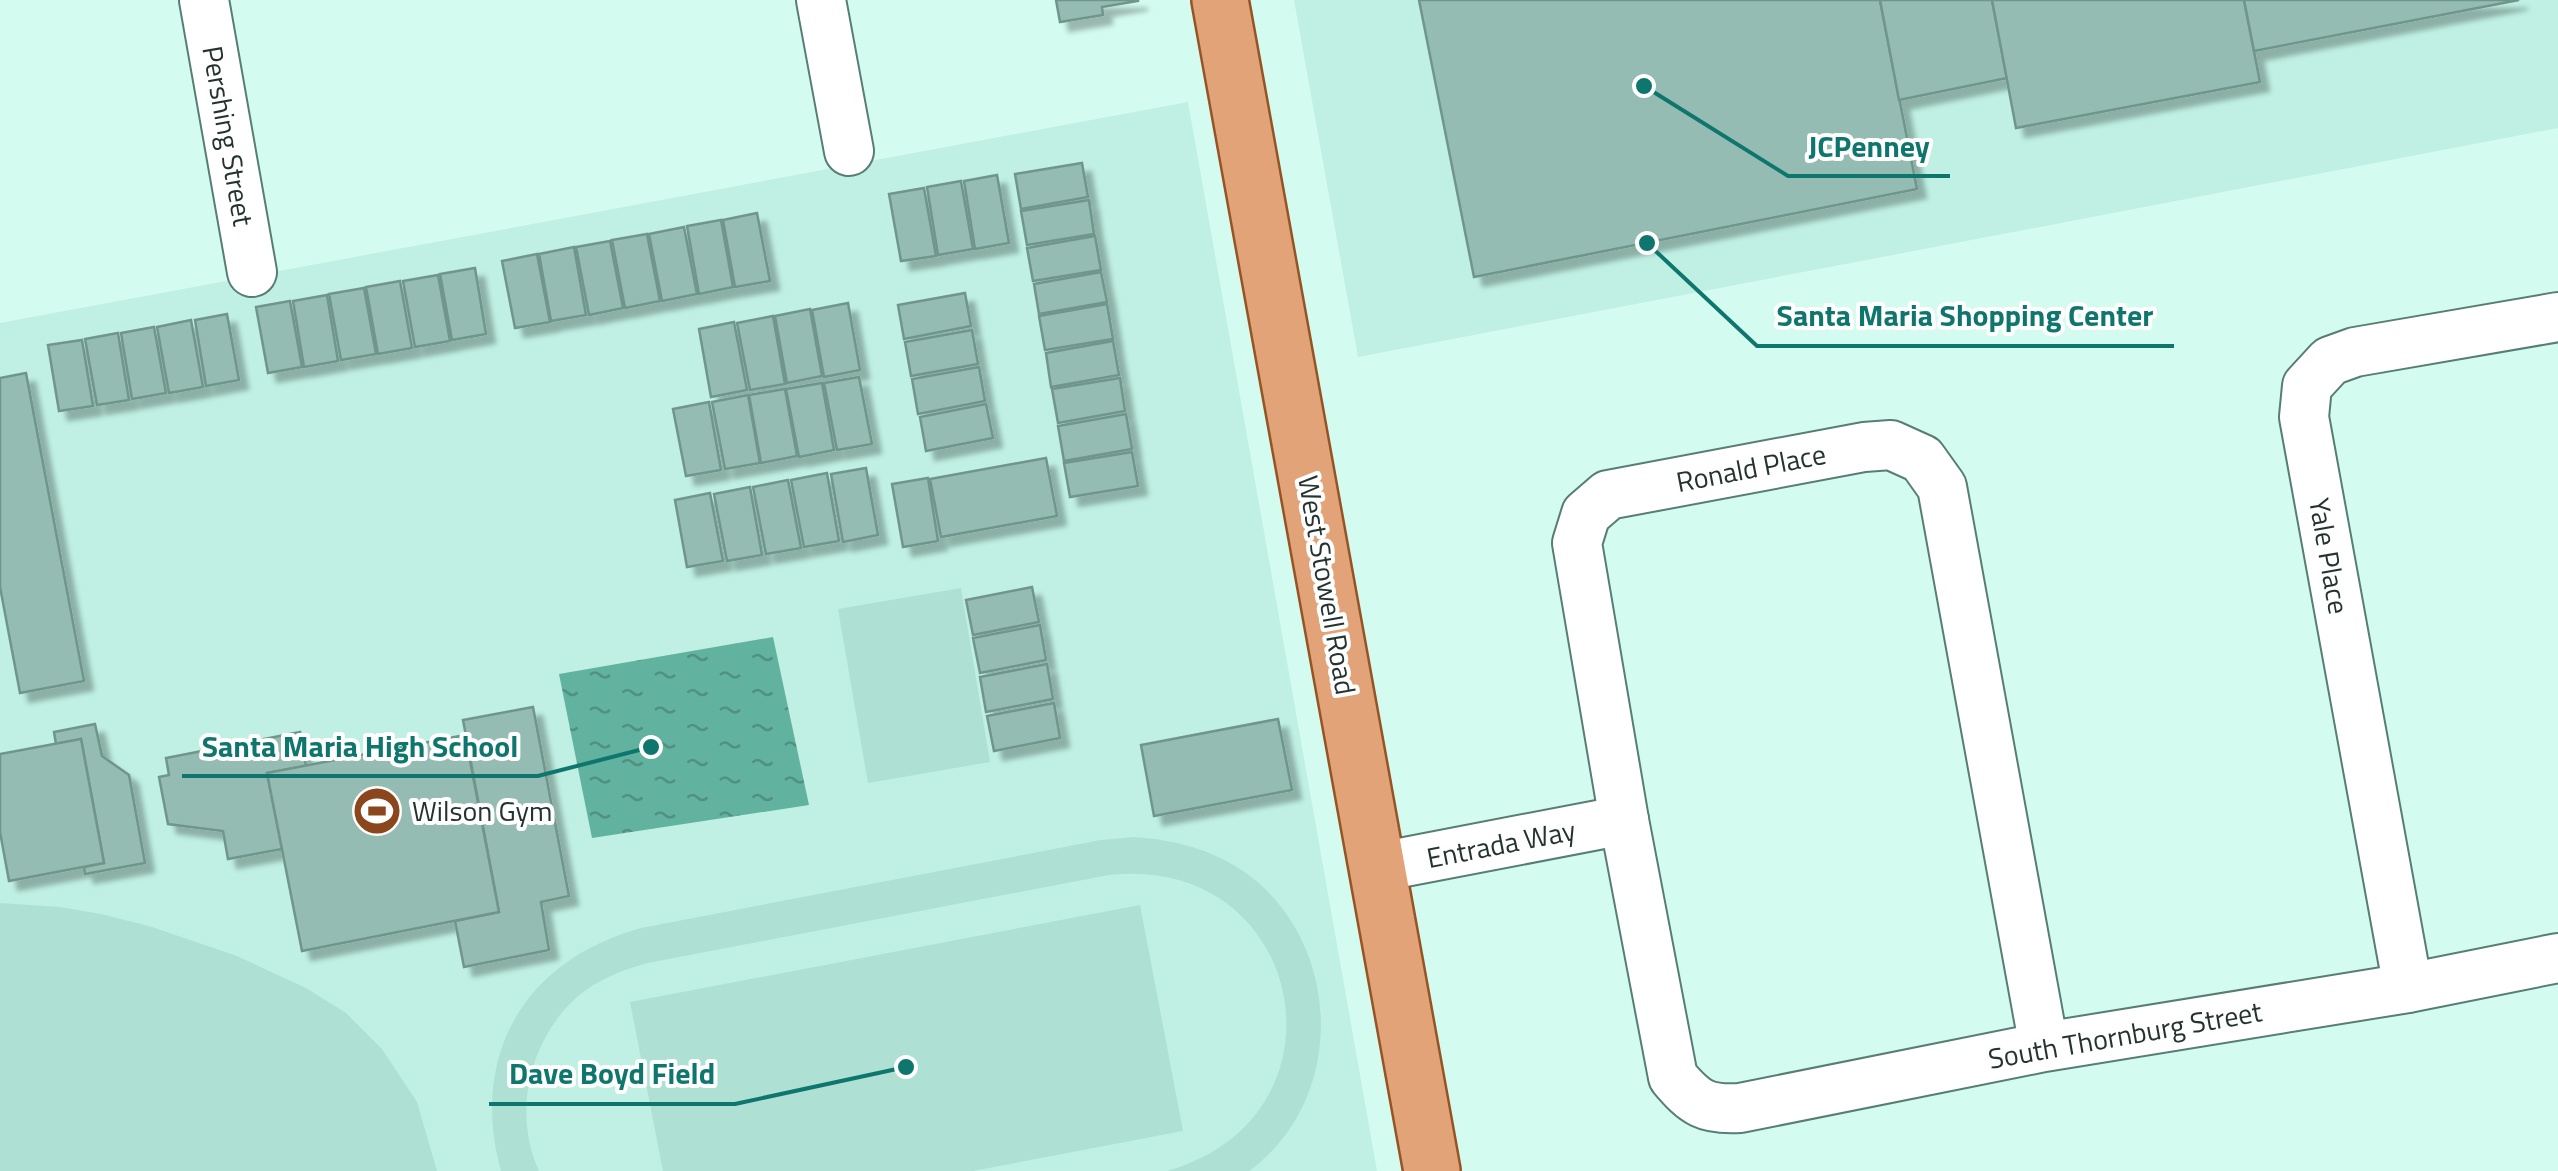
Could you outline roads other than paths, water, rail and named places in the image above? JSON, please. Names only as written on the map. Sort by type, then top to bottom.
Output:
[{"type":"main road","name":"West Stowell Road","points":[[1220,0],[1432,1171]]},
{"type":"street","name":"Pershing Street","points":[[204,0],[252,272]]},
{"type":"street","points":[[821,0],[848,151]]},
{"type":"street","name":"Yale Place","points":[[2408,988],[2304,417],[2308,386],[2330,362],[2354,352],[2558,317]]},
{"type":"street","name":"Ronald Place","points":[[1693,1100],[1672,1077],[1577,543],[1586,514],[1608,495],[1864,447],[1891,445],[1922,459],[1942,487],[2044,1047]]},
{"type":"street","name":"Entrada Way","points":[[1378,867],[1624,820]]},
{"type":"street","name":"South Thornburg Street","points":[[1693,1100],[1717,1109],[1740,1108],[2044,1047],[2408,988],[2558,958]]},
{"type":"water","points":[[773,637],[809,805],[592,838],[559,674]]},
{"type":"place","name":"JCPenney","points":[[1644,86]]},
{"type":"place","name":"Santa Maria Shopping Center","points":[[1647,243]]},
{"type":"place","name":"Santa Maria High School","points":[[651,747]]},
{"type":"place","name":"Wilson Gym","points":[[377,811]]},
{"type":"place","name":"Dave Boyd Field","points":[[906,1067]]}]
